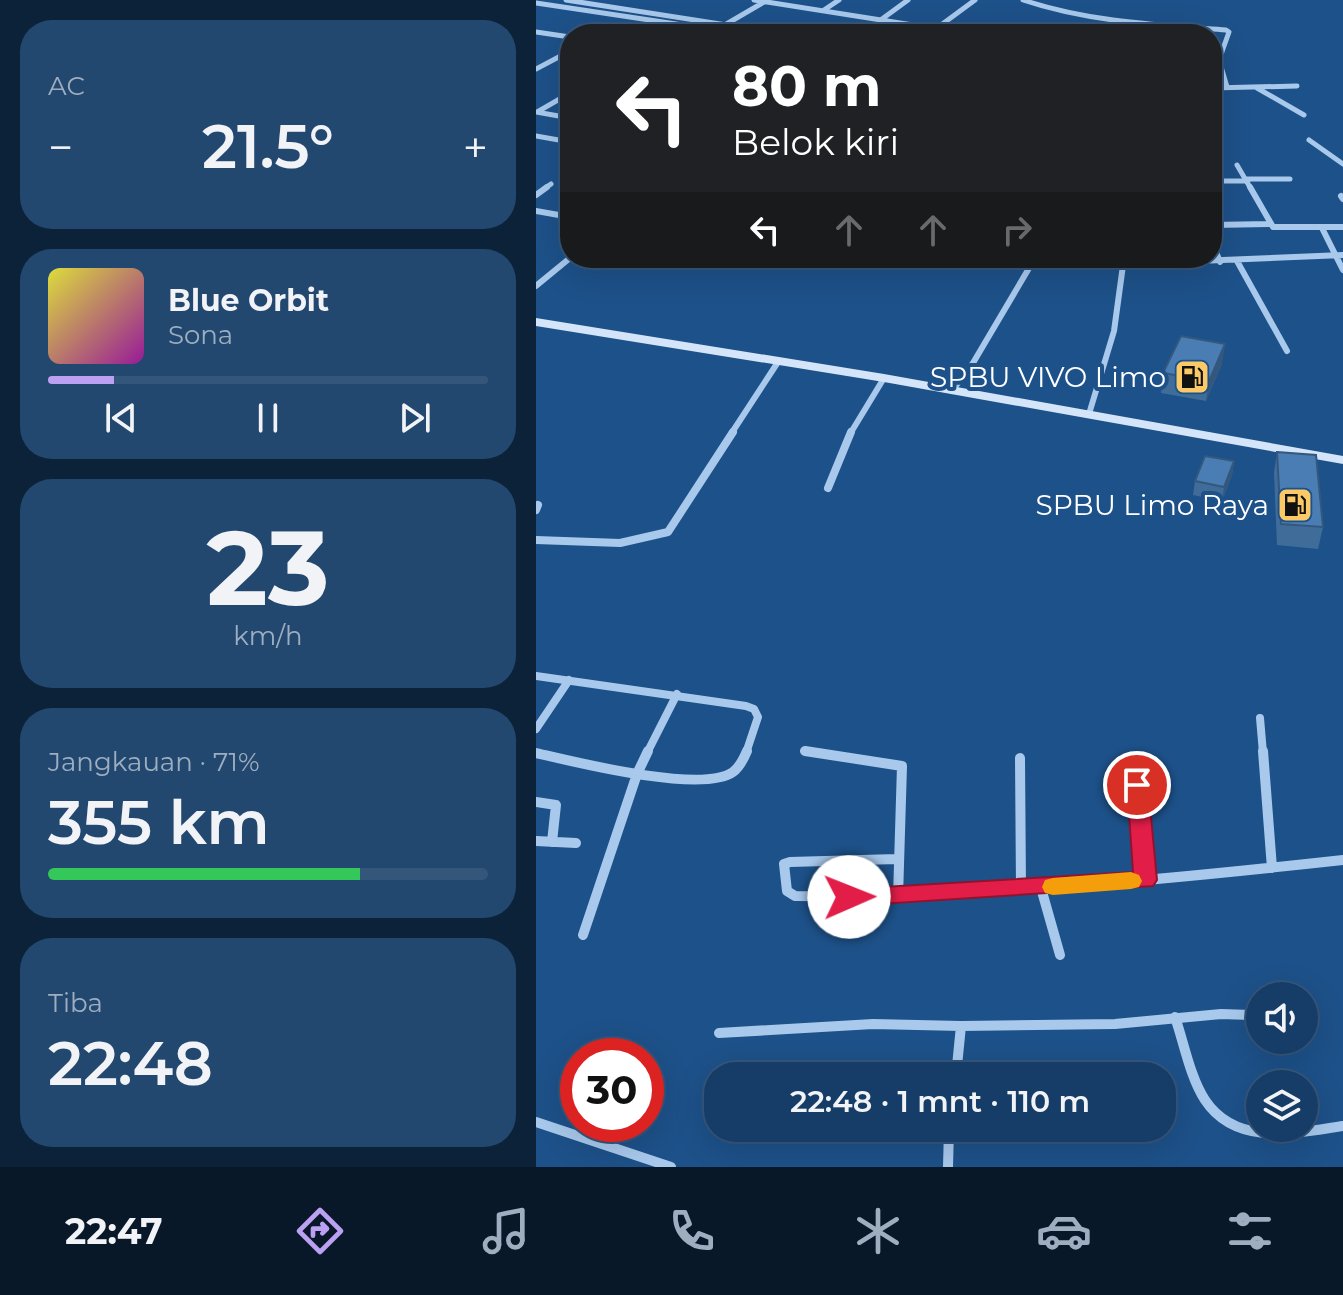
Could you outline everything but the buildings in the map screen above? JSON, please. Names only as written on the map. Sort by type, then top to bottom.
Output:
[{"type":"main road","points":[[536,322],[884,378],[1343,460]]},
{"type":"street","points":[[566,0],[719,24]]},
{"type":"street","points":[[754,0],[913,24]]},
{"type":"street","points":[[823,11],[839,0]]},
{"type":"street","points":[[882,19],[908,0]]},
{"type":"street","points":[[942,24],[975,0]]},
{"type":"street","points":[[1023,0],[1056,11],[1149,24]]},
{"type":"street","points":[[727,24],[766,1]]},
{"type":"street","points":[[536,3],[677,24]]},
{"type":"street","points":[[536,32],[560,36]]},
{"type":"street","points":[[536,69],[560,56]]},
{"type":"street","points":[[1222,80],[1227,87]]},
{"type":"street","points":[[1222,87],[1297,86]]},
{"type":"street","points":[[1257,87],[1304,115]]},
{"type":"street","points":[[536,112],[560,99]]},
{"type":"street","points":[[536,112],[560,116]]},
{"type":"street","points":[[536,136],[560,143]]},
{"type":"street","points":[[1309,140],[1343,164]]},
{"type":"street","points":[[1237,165],[1269,224]]},
{"type":"street","points":[[1222,181],[1290,179]]},
{"type":"street","points":[[536,195],[551,184]]},
{"type":"street","points":[[536,211],[560,215]]},
{"type":"street","points":[[1222,225],[1269,224],[1283,229],[1343,227]]},
{"type":"street","points":[[1322,228],[1343,270]]},
{"type":"street","points":[[1222,262],[1343,255]]},
{"type":"street","points":[[1237,261],[1287,351]]},
{"type":"street","points":[[536,286],[560,266]]},
{"type":"street","points":[[952,391],[973,363],[1029,268]]},
{"type":"street","points":[[1089,414],[1114,331],[1123,268]]},
{"type":"street","points":[[536,540],[612,543],[651,540],[668,532],[778,362]]},
{"type":"street","points":[[828,488],[856,420],[884,378]]},
{"type":"street","points":[[536,676],[677,694],[754,709],[758,717],[740,765],[722,777],[637,774],[536,753]]},
{"type":"street","points":[[536,729],[569,680]]},
{"type":"street","points":[[583,935],[637,774],[677,694]]},
{"type":"street","points":[[1260,718],[1272,868]]},
{"type":"street","points":[[805,751],[902,766],[898,897]]},
{"type":"street","points":[[1020,758],[1021,889]]},
{"type":"street","points":[[1137,785],[1145,880]]},
{"type":"street","points":[[536,802],[556,805],[552,842]]},
{"type":"street","points":[[536,841],[576,843]]},
{"type":"street","points":[[897,859],[790,862],[784,864],[783,870],[787,891],[795,896],[898,897],[1145,880],[1343,860]]},
{"type":"street","points":[[1041,888],[1060,955]]},
{"type":"street","points":[[719,1033],[873,1024],[1115,1024],[1175,1017],[1246,1015]]},
{"type":"street","points":[[1175,1017],[1203,1097],[1209,1108],[1232,1127],[1258,1134],[1295,1133],[1343,1126]]},
{"type":"street","points":[[957,1062],[961,1026]]},
{"type":"street","points":[[536,1122],[671,1167]]},
{"type":"street","points":[[948,1167],[949,1142]]},
{"type":"slow traffic","points":[[1053,887],[1131,881]]},
{"type":"place","name":"SPBU VIVO Limo","points":[[1192,377]]},
{"type":"place","name":"SPBU Limo Raya","points":[[1295,505]]},
{"type":"route","points":[[849,897],[898,897],[1145,880],[1137,785]]}]
